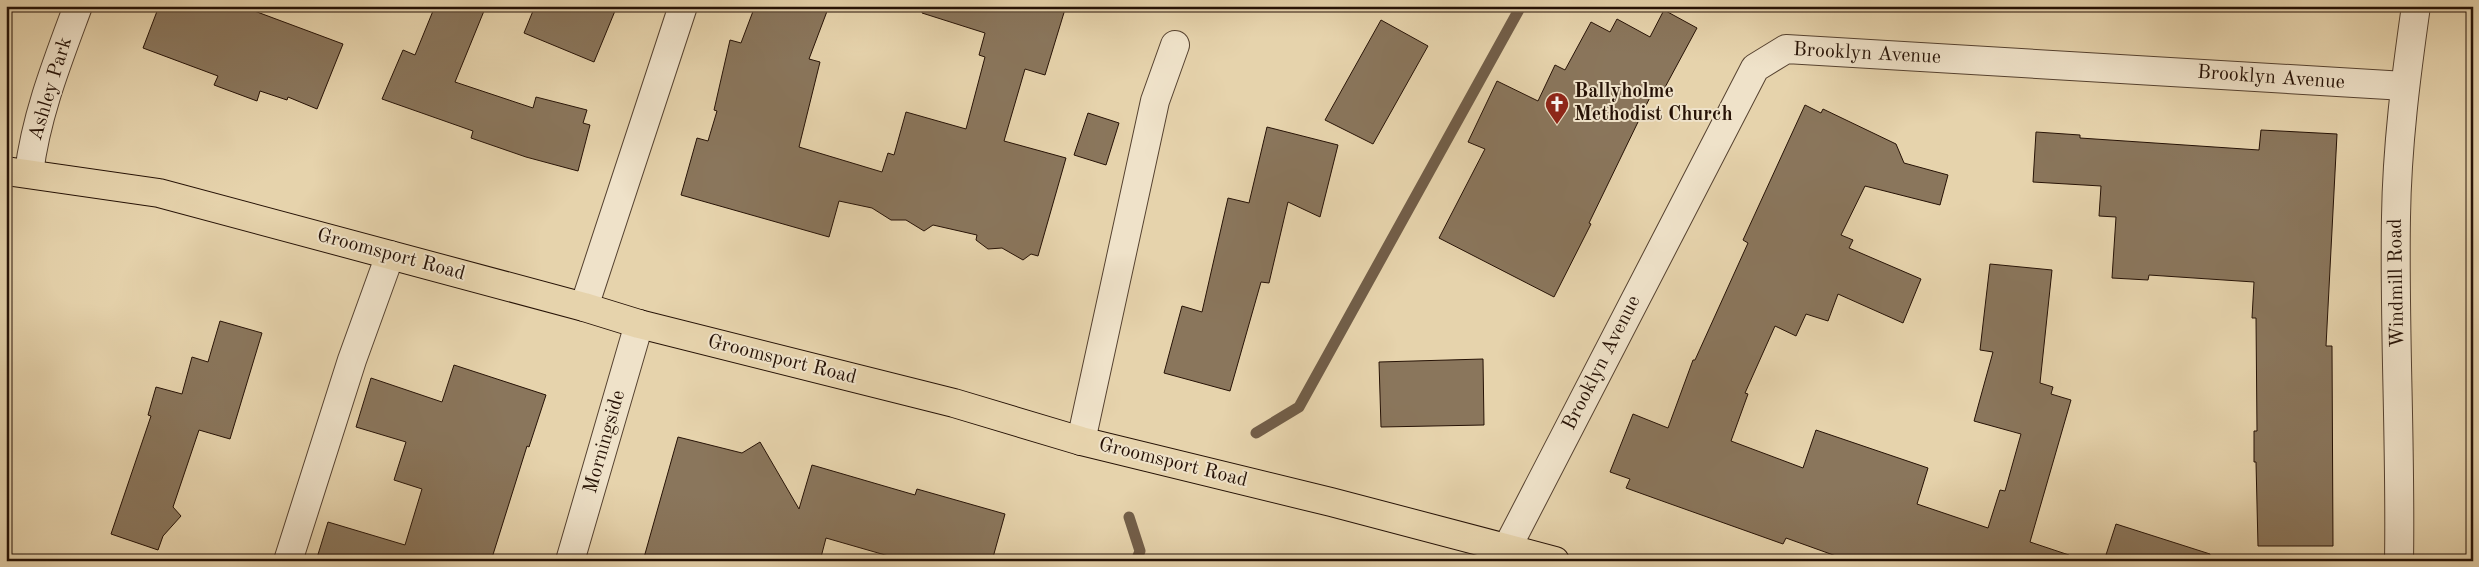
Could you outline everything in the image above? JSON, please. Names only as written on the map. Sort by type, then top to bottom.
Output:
[{"type":"main road","name":"Groomsport Road","points":[[18,172],[159,193],[584,306],[639,324],[954,403],[1081,441],[1555,561]]},
{"type":"street","name":"Ashley Park","points":[[18,172],[32,147],[54,71],[78,6]]},
{"type":"street","points":[[584,306],[682,6]]},
{"type":"street","name":"Windmill Road","points":[[2399,561],[2400,479],[2396,216],[2404,86],[2416,6]]},
{"type":"street","points":[[1081,441],[1155,101],[1174,45]]},
{"type":"street","name":"Brooklyn Avenue","points":[[1506,548],[1755,68],[1786,49],[2404,86]]},
{"type":"street","points":[[288,561],[352,360],[390,255]]},
{"type":"street","name":"Morningside","points":[[570,561],[639,324]]},
{"type":"building","points":[[159,6],[241,6],[343,44],[317,109],[288,97],[287,100],[260,91],[257,101],[214,85],[218,76],[143,48]]},
{"type":"building","points":[[435,6],[486,6],[455,82],[533,108],[536,97],[587,110],[583,123],[590,125],[578,171],[526,157],[471,138],[473,131],[382,99],[403,50],[415,55]]},
{"type":"building","points":[[535,6],[617,6],[594,62],[524,33]]},
{"type":"building","points":[[755,6],[829,6],[809,59],[820,62],[799,147],[882,172],[888,153],[894,155],[906,112],[966,129],[985,57],[979,55],[985,33],[922,13],[923,6],[1066,6],[1045,75],[1025,69],[1004,141],[1066,158],[1038,256],[1031,254],[1023,260],[1002,248],[988,249],[976,240],[977,235],[933,225],[924,231],[906,220],[891,220],[872,208],[839,201],[829,237],[681,195],[697,138],[708,141],[717,111],[714,110],[730,40],[741,43]]},
{"type":"building","points":[[1664,10],[1697,28],[1663,91],[1655,87],[1589,223],[1591,224],[1554,297],[1439,238],[1485,149],[1468,142],[1497,81],[1538,101],[1555,65],[1565,70],[1591,22],[1610,32],[1617,19],[1650,37]]},
{"type":"building","points":[[1381,20],[1428,46],[1373,144],[1325,120]]},
{"type":"building","points":[[1805,105],[1821,113],[1823,109],[1896,144],[1904,163],[1948,175],[1940,205],[1865,186],[1841,235],[1853,240],[1849,248],[1921,279],[1903,323],[1838,294],[1828,321],[1806,314],[1796,336],[1775,326],[1745,393],[1748,394],[1731,441],[1803,468],[1816,430],[1928,468],[1917,504],[1988,528],[2000,490],[2005,491],[2021,434],[1974,421],[1993,352],[1980,350],[1990,264],[2052,270],[2040,383],[2053,387],[2051,394],[2071,400],[2030,542],[2069,555],[2068,561],[1850,561],[1786,538],[1783,544],[1626,488],[1630,479],[1610,472],[1633,414],[1668,428],[1693,360],[1695,360],[1748,243],[1743,240]]},
{"type":"building","points":[[1088,113],[1119,123],[1106,165],[1074,155]]},
{"type":"building","points":[[1267,127],[1338,145],[1320,217],[1288,202],[1269,283],[1261,282],[1230,391],[1164,373],[1182,306],[1202,312],[1228,198],[1249,203]]},
{"type":"building","points":[[2261,130],[2337,134],[2326,346],[2332,346],[2333,546],[2258,546],[2256,462],[2254,462],[2254,431],[2257,431],[2256,318],[2252,318],[2254,282],[2149,275],[2148,280],[2112,278],[2116,217],[2099,216],[2101,186],[2033,182],[2036,132],[2080,135],[2080,138],[2259,150]]},
{"type":"building","points":[[220,321],[262,333],[230,439],[199,430],[173,507],[181,516],[163,536],[158,550],[111,534],[151,416],[148,415],[156,387],[182,394],[192,357],[208,362]]},
{"type":"building","points":[[1483,359],[1484,425],[1381,427],[1379,362]]},
{"type":"building","points":[[454,365],[546,395],[529,447],[527,446],[491,561],[316,561],[328,522],[405,545],[422,489],[394,480],[406,442],[356,427],[371,378],[442,402]]},
{"type":"building","points":[[678,437],[742,453],[760,442],[799,509],[812,465],[915,495],[917,489],[1005,514],[992,561],[906,561],[826,538],[820,561],[643,561]]},
{"type":"building","points":[[2116,524],[2210,554],[2209,561],[2104,561]]},
{"type":"waterway","points":[[1256,433],[1299,407],[1521,6]]},
{"type":"waterway","points":[[1129,517],[1140,551],[1136,561]]},
{"type":"place","name":"Ballyholme Methodist Church","points":[[1557,125]]}]
